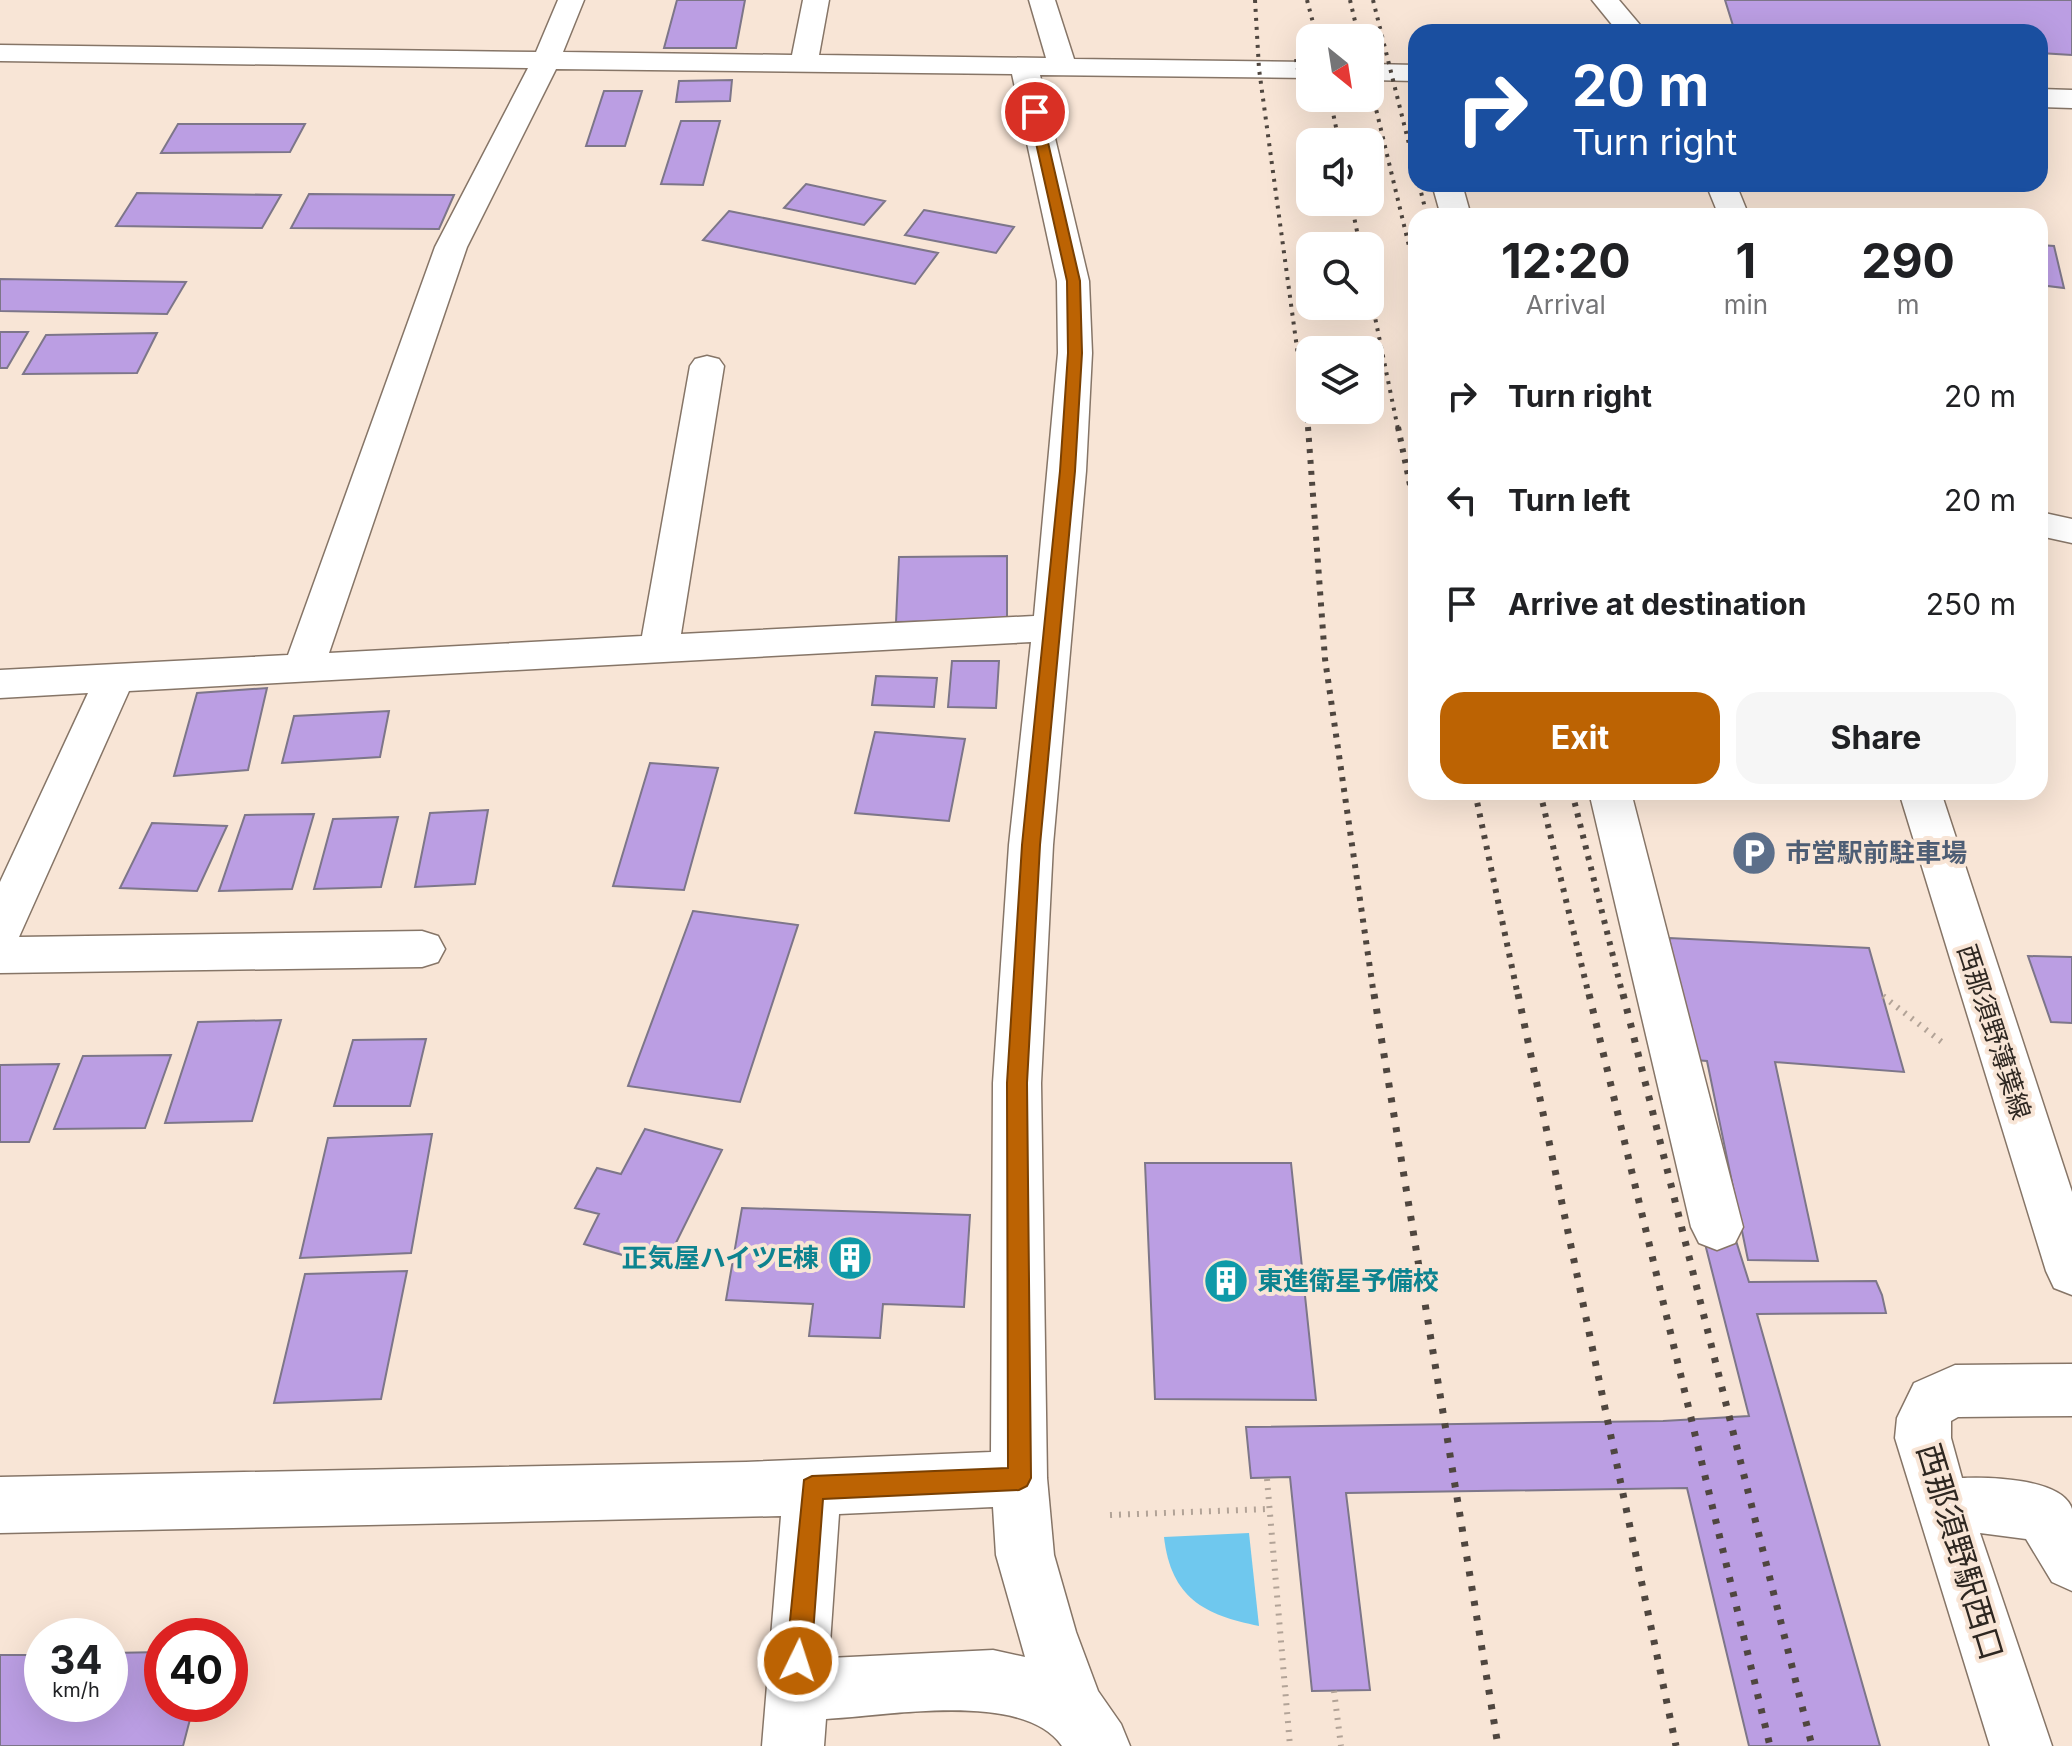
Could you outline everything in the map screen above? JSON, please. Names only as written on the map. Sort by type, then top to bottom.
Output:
[{"type":"street","points":[[304,667],[451,247],[546,60],[571,0]]},
{"type":"street","points":[[804,62],[816,0]]},
{"type":"street","points":[[1042,0],[1043,64],[1073,281],[1075,353],[1068,471],[1050,628],[1031,845],[1017,1083],[1019,1478],[1025,1555],[1079,1734]]},
{"type":"street","points":[[1605,0],[1625,24]]},
{"type":"street","points":[[0,53],[1043,64],[1296,70]]},
{"type":"street","points":[[1384,72],[1408,73]]},
{"type":"street","points":[[2048,98],[2072,99]]},
{"type":"street","points":[[659,651],[707,366]]},
{"type":"street","points":[[2048,526],[2072,531]]},
{"type":"street","points":[[0,684],[1050,628]]},
{"type":"street","points":[[0,930],[114,680]]},
{"type":"street","points":[[1612,800],[1717,1227]]},
{"type":"street","name":"西那須野薄葉線","points":[[1923,800],[2072,1271]]},
{"type":"street","points":[[0,955],[422,949]]},
{"type":"street","name":"西那須野駅西口","points":[[2021,1746],[1942,1506],[1923,1438],[1924,1418],[1933,1401],[1955,1391],[2072,1390]]},
{"type":"street","points":[[0,1505],[812,1488],[1019,1478]]},
{"type":"street","points":[[812,1488],[795,1718],[993,1680],[1035,1689],[1079,1734]]},
{"type":"street","points":[[1942,1506],[1994,1505],[2043,1514],[2072,1562]]},
{"type":"path","points":[[1883,996],[1948,1048]]},
{"type":"path","points":[[1267,1479],[1290,1746]]},
{"type":"path","points":[[1110,1515],[1268,1509]]},
{"type":"path","points":[[1334,1691],[1341,1746]]},
{"type":"water","points":[[1249,1533],[1259,1626],[1222,1616],[1194,1600],[1174,1575],[1164,1537]]},
{"type":"building","points":[[677,0],[745,0],[736,48],[664,48]]},
{"type":"building","points":[[1725,0],[2072,0],[2072,55],[2048,54],[2048,24],[1732,24]]},
{"type":"building","points":[[732,80],[730,101],[676,102],[679,81]]},
{"type":"building","points":[[604,91],[642,91],[625,146],[586,146]]},
{"type":"building","points":[[681,121],[720,121],[703,185],[661,184]]},
{"type":"building","points":[[178,124],[305,124],[290,152],[161,153]]},
{"type":"building","points":[[806,184],[885,201],[864,225],[784,208]]},
{"type":"building","points":[[137,193],[281,195],[262,228],[116,226]]},
{"type":"building","points":[[309,194],[454,195],[439,229],[291,228]]},
{"type":"building","points":[[924,210],[1014,227],[996,253],[905,235]]},
{"type":"building","points":[[729,211],[938,253],[915,284],[703,240]]},
{"type":"building","points":[[2048,246],[2054,246],[2064,288],[2048,286]]},
{"type":"building","points":[[0,279],[186,282],[167,314],[0,311]]},
{"type":"building","points":[[0,332],[28,332],[7,368],[0,368]]},
{"type":"building","points":[[157,333],[137,373],[23,374],[46,335]]},
{"type":"building","points":[[1007,556],[1007,620],[896,622],[899,557]]},
{"type":"building","points":[[952,661],[999,661],[996,708],[948,707]]},
{"type":"building","points":[[876,676],[937,678],[934,707],[872,705]]},
{"type":"building","points":[[267,688],[248,770],[174,776],[197,693]]},
{"type":"building","points":[[389,711],[380,757],[282,763],[294,716]]},
{"type":"building","points":[[875,732],[965,739],[949,821],[855,813]]},
{"type":"building","points":[[650,763],[718,768],[684,890],[613,886]]},
{"type":"building","points":[[488,810],[475,884],[415,887],[430,813]]},
{"type":"building","points":[[314,814],[292,889],[219,891],[245,815]]},
{"type":"building","points":[[398,817],[381,887],[314,889],[333,819]]},
{"type":"building","points":[[152,823],[227,826],[197,891],[120,888]]},
{"type":"building","points":[[693,911],[798,925],[740,1102],[628,1086]]},
{"type":"building","points":[[1669,938],[1869,948],[1904,1072],[1775,1062],[1818,1261],[1748,1260],[1707,1061],[1694,1060]]},
{"type":"building","points":[[2028,956],[2072,957],[2072,1023],[2051,1022]]},
{"type":"building","points":[[281,1020],[252,1121],[165,1123],[198,1022]]},
{"type":"building","points":[[426,1039],[410,1106],[334,1106],[353,1040]]},
{"type":"building","points":[[171,1055],[145,1128],[54,1129],[83,1056]]},
{"type":"building","points":[[59,1064],[29,1142],[0,1142],[0,1065]]},
{"type":"building","points":[[645,1129],[722,1150],[664,1267],[584,1244],[599,1214],[575,1208],[597,1168],[621,1174]]},
{"type":"building","points":[[432,1134],[411,1253],[300,1258],[328,1138]]},
{"type":"building","name":"東進衛星予備校","points":[[1145,1163],[1291,1163],[1316,1400],[1155,1399]]},
{"type":"building","name":"正気屋ハイツE棟","points":[[742,1208],[970,1215],[964,1307],[883,1304],[880,1338],[809,1336],[813,1304],[726,1300]]},
{"type":"building","points":[[1701,1228],[1732,1228],[1749,1282],[1876,1281],[1882,1295],[1886,1313],[1757,1314],[1880,1746],[1749,1746],[1687,1488],[1346,1493],[1370,1690],[1312,1691],[1290,1477],[1251,1478],[1246,1427],[1663,1421],[1749,1416]]},
{"type":"building","points":[[407,1271],[381,1399],[274,1403],[305,1274]]},
{"type":"building","points":[[144,1652],[144,1722],[189,1722],[183,1746],[0,1746],[0,1655],[24,1655],[24,1722],[128,1722],[128,1653]]},
{"type":"railway","points":[[1255,0],[1259,69],[1308,429]]},
{"type":"railway","points":[[1307,0],[1313,24]]},
{"type":"railway","points":[[1350,0],[1356,24]]},
{"type":"railway","points":[[1373,0],[1408,140]]},
{"type":"railway","points":[[1333,112],[1336,128]]},
{"type":"railway","points":[[1377,112],[1408,242]]},
{"type":"railway","points":[[1421,192],[1425,208]]},
{"type":"railway","points":[[1354,216],[1357,232]]},
{"type":"railway","points":[[1376,320],[1398,429]]},
{"type":"railway","points":[[1308,427],[1325,659],[1374,996]]},
{"type":"railway","points":[[1398,427],[1408,475]]},
{"type":"railway","points":[[1477,800],[1518,996]]},
{"type":"railway","points":[[1542,800],[1589,996]]},
{"type":"railway","points":[[1574,800],[1623,996]]},
{"type":"railway","points":[[1374,994],[1498,1746]]},
{"type":"railway","points":[[1518,994],[1676,1746]]},
{"type":"railway","points":[[1589,994],[1770,1746]]},
{"type":"railway","points":[[1623,994],[1812,1746]]},
{"type":"place","name":"市営駅前駐車場","points":[[1754,853]]},
{"type":"place","name":"正気屋ハイツE棟","points":[[850,1258]]},
{"type":"place","name":"東進衛星予備校","points":[[1226,1281]]},
{"type":"route","points":[[798,1661],[812,1488],[1019,1478],[1017,1083],[1031,845],[1050,628],[1068,471],[1075,353],[1073,281],[1067,244],[1035,112]]}]
